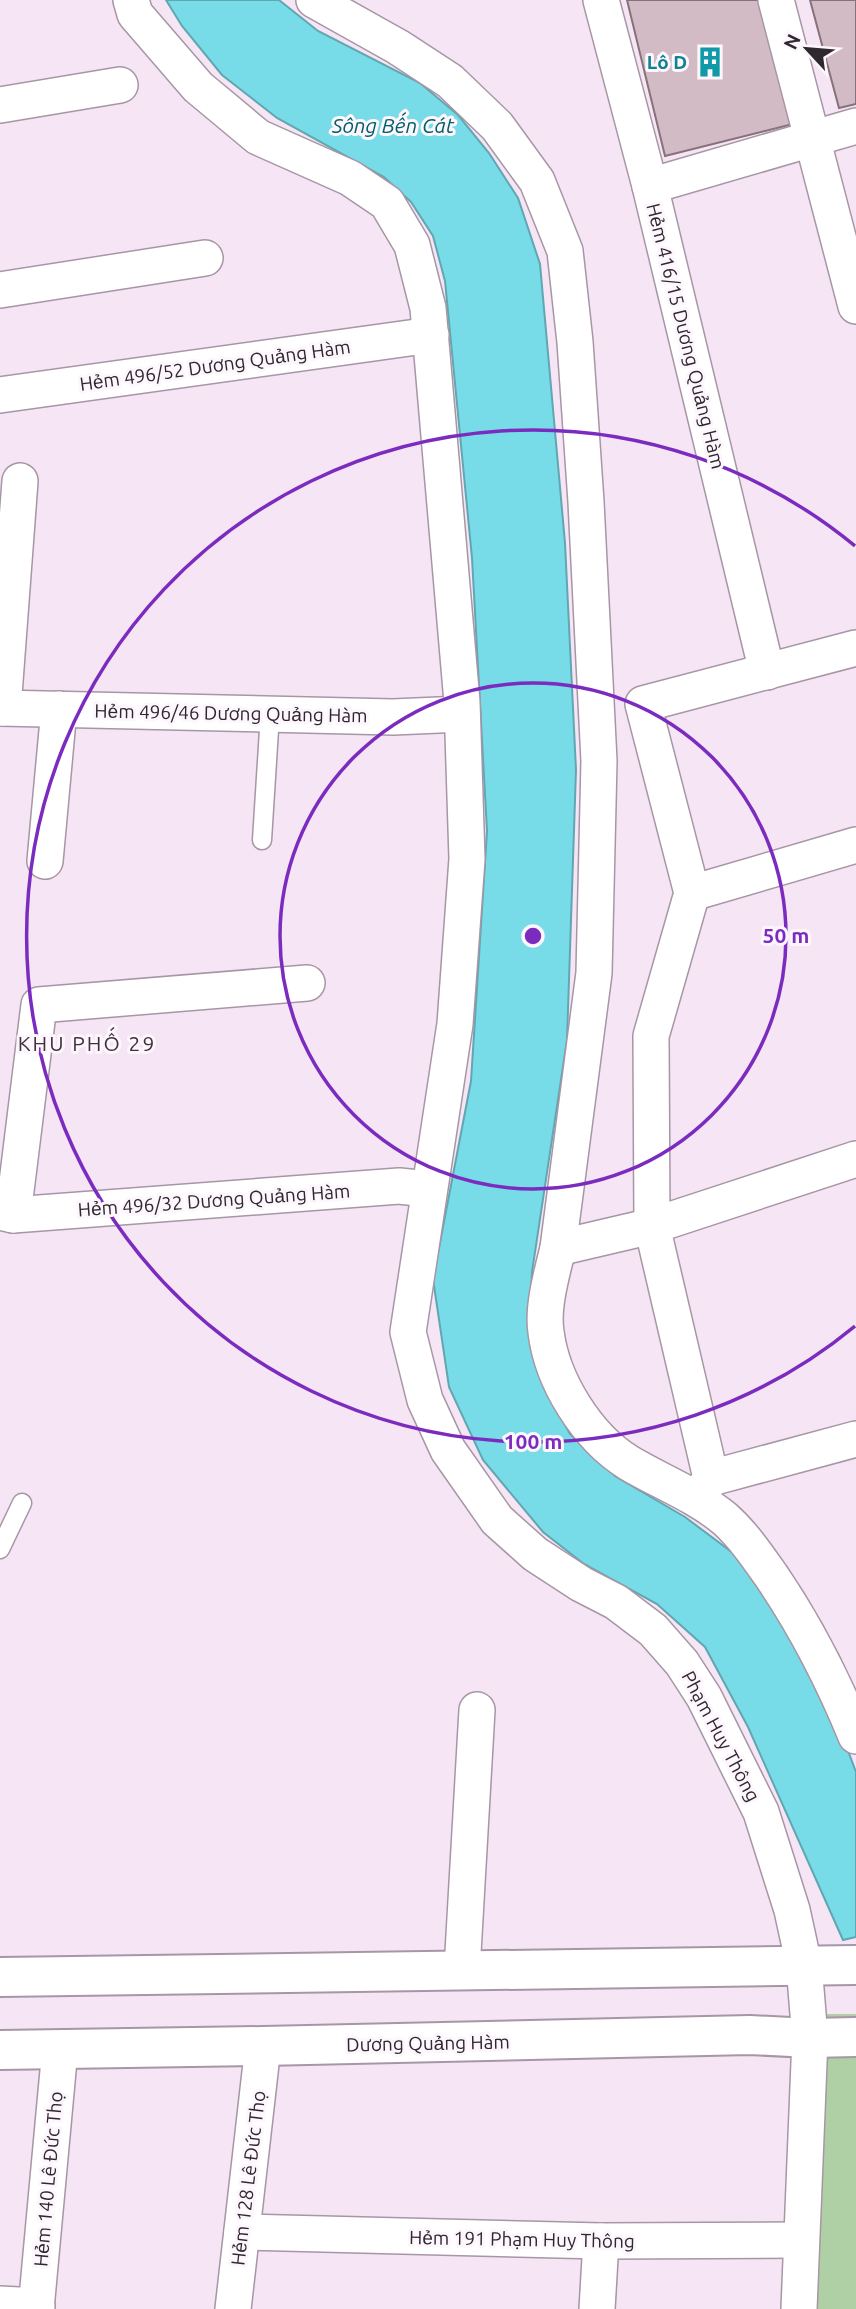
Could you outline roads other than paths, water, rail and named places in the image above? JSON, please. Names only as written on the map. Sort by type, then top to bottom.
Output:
[{"type":"street","name":"Phạm Huy Thông","points":[[131,0],[135,14],[198,87],[258,136],[350,178],[387,202],[412,244],[428,308],[462,714],[467,859],[455,1024],[408,1332],[425,1400],[448,1450],[497,1520],[535,1554],[581,1584],[616,1602],[653,1630],[682,1663],[704,1697],[761,1812],[792,1910],[804,1965],[810,2038],[799,2309]]},
{"type":"street","points":[[314,0],[398,47],[450,81],[497,126],[537,181],[565,251],[586,489],[599,761],[594,973],[558,1248],[549,1286],[545,1331],[559,1379],[588,1427],[604,1445],[629,1463],[704,1488],[856,1439]]},
{"type":"street","name":"Hẻm 416/15 Dương Quảng Hàm","points":[[601,0],[650,186],[767,672]]},
{"type":"street","points":[[776,0],[856,306]]},
{"type":"street","points":[[0,104],[120,85]]},
{"type":"street","points":[[650,186],[856,126]]},
{"type":"street","points":[[0,290],[205,258]]},
{"type":"street","name":"Hẻm 496/52 Dương Quảng Hàm","points":[[0,396],[430,335]]},
{"type":"street","points":[[1,708],[20,481]]},
{"type":"street","points":[[856,648],[643,704],[692,892],[651,1036],[652,1226],[704,1488],[787,1600],[837,1688],[856,1736]]},
{"type":"street","name":"Hẻm 496/46 Dương Quảng Hàm","points":[[1,708],[393,717],[462,714]]},
{"type":"street","points":[[45,861],[59,709]]},
{"type":"street","points":[[692,892],[856,845]]},
{"type":"street","points":[[7,1214],[40,1005],[307,982]]},
{"type":"street","points":[[558,1248],[652,1226],[856,1159]]},
{"type":"street","name":"Hẻm 496/32 Dương Quảng Hàm","points":[[7,1214],[399,1186],[428,1189]]},
{"type":"street","points":[[462,1970],[477,1710]]},
{"type":"street","points":[[0,1977],[856,1965]]},
{"type":"street","name":"Dương Quảng Hàm","points":[[0,2050],[736,2035],[856,2038]]},
{"type":"street","name":"Hẻm 128 Lê Đức Thọ","points":[[233,2309],[263,2046]]},
{"type":"street","name":"Hẻm 140 Lê Đức Thọ","points":[[36,2307],[60,2049]]},
{"type":"street","name":"Hẻm 191 Phạm Huy Thông","points":[[242,2232],[601,2241],[802,2240]]},
{"type":"street","points":[[597,2309],[601,2241]]},
{"type":"street","points":[[0,2304],[36,2307]]},
{"type":"lane","points":[[262,840],[270,714]]},
{"type":"lane","points":[[0,1549],[22,1503]]},
{"type":"water","name":"Sông Bến Cát","points":[[166,0],[279,0],[318,31],[420,83],[458,115],[489,153],[518,198],[540,264],[565,543],[576,770],[567,1040],[532,1272],[529,1330],[543,1384],[570,1434],[615,1476],[685,1517],[741,1559],[817,1668],[856,1772],[856,1937],[843,1940],[748,1727],[705,1647],[657,1604],[584,1564],[543,1532],[483,1460],[449,1387],[433,1279],[471,1081],[487,831],[472,558],[445,281],[433,236],[411,202],[384,177],[277,118],[222,75],[182,26]]},
{"type":"place","name":"Lô D","points":[[710,62]]},
{"type":"district","name":"KHU PHỐ 29","points":[[87,1043]]}]
